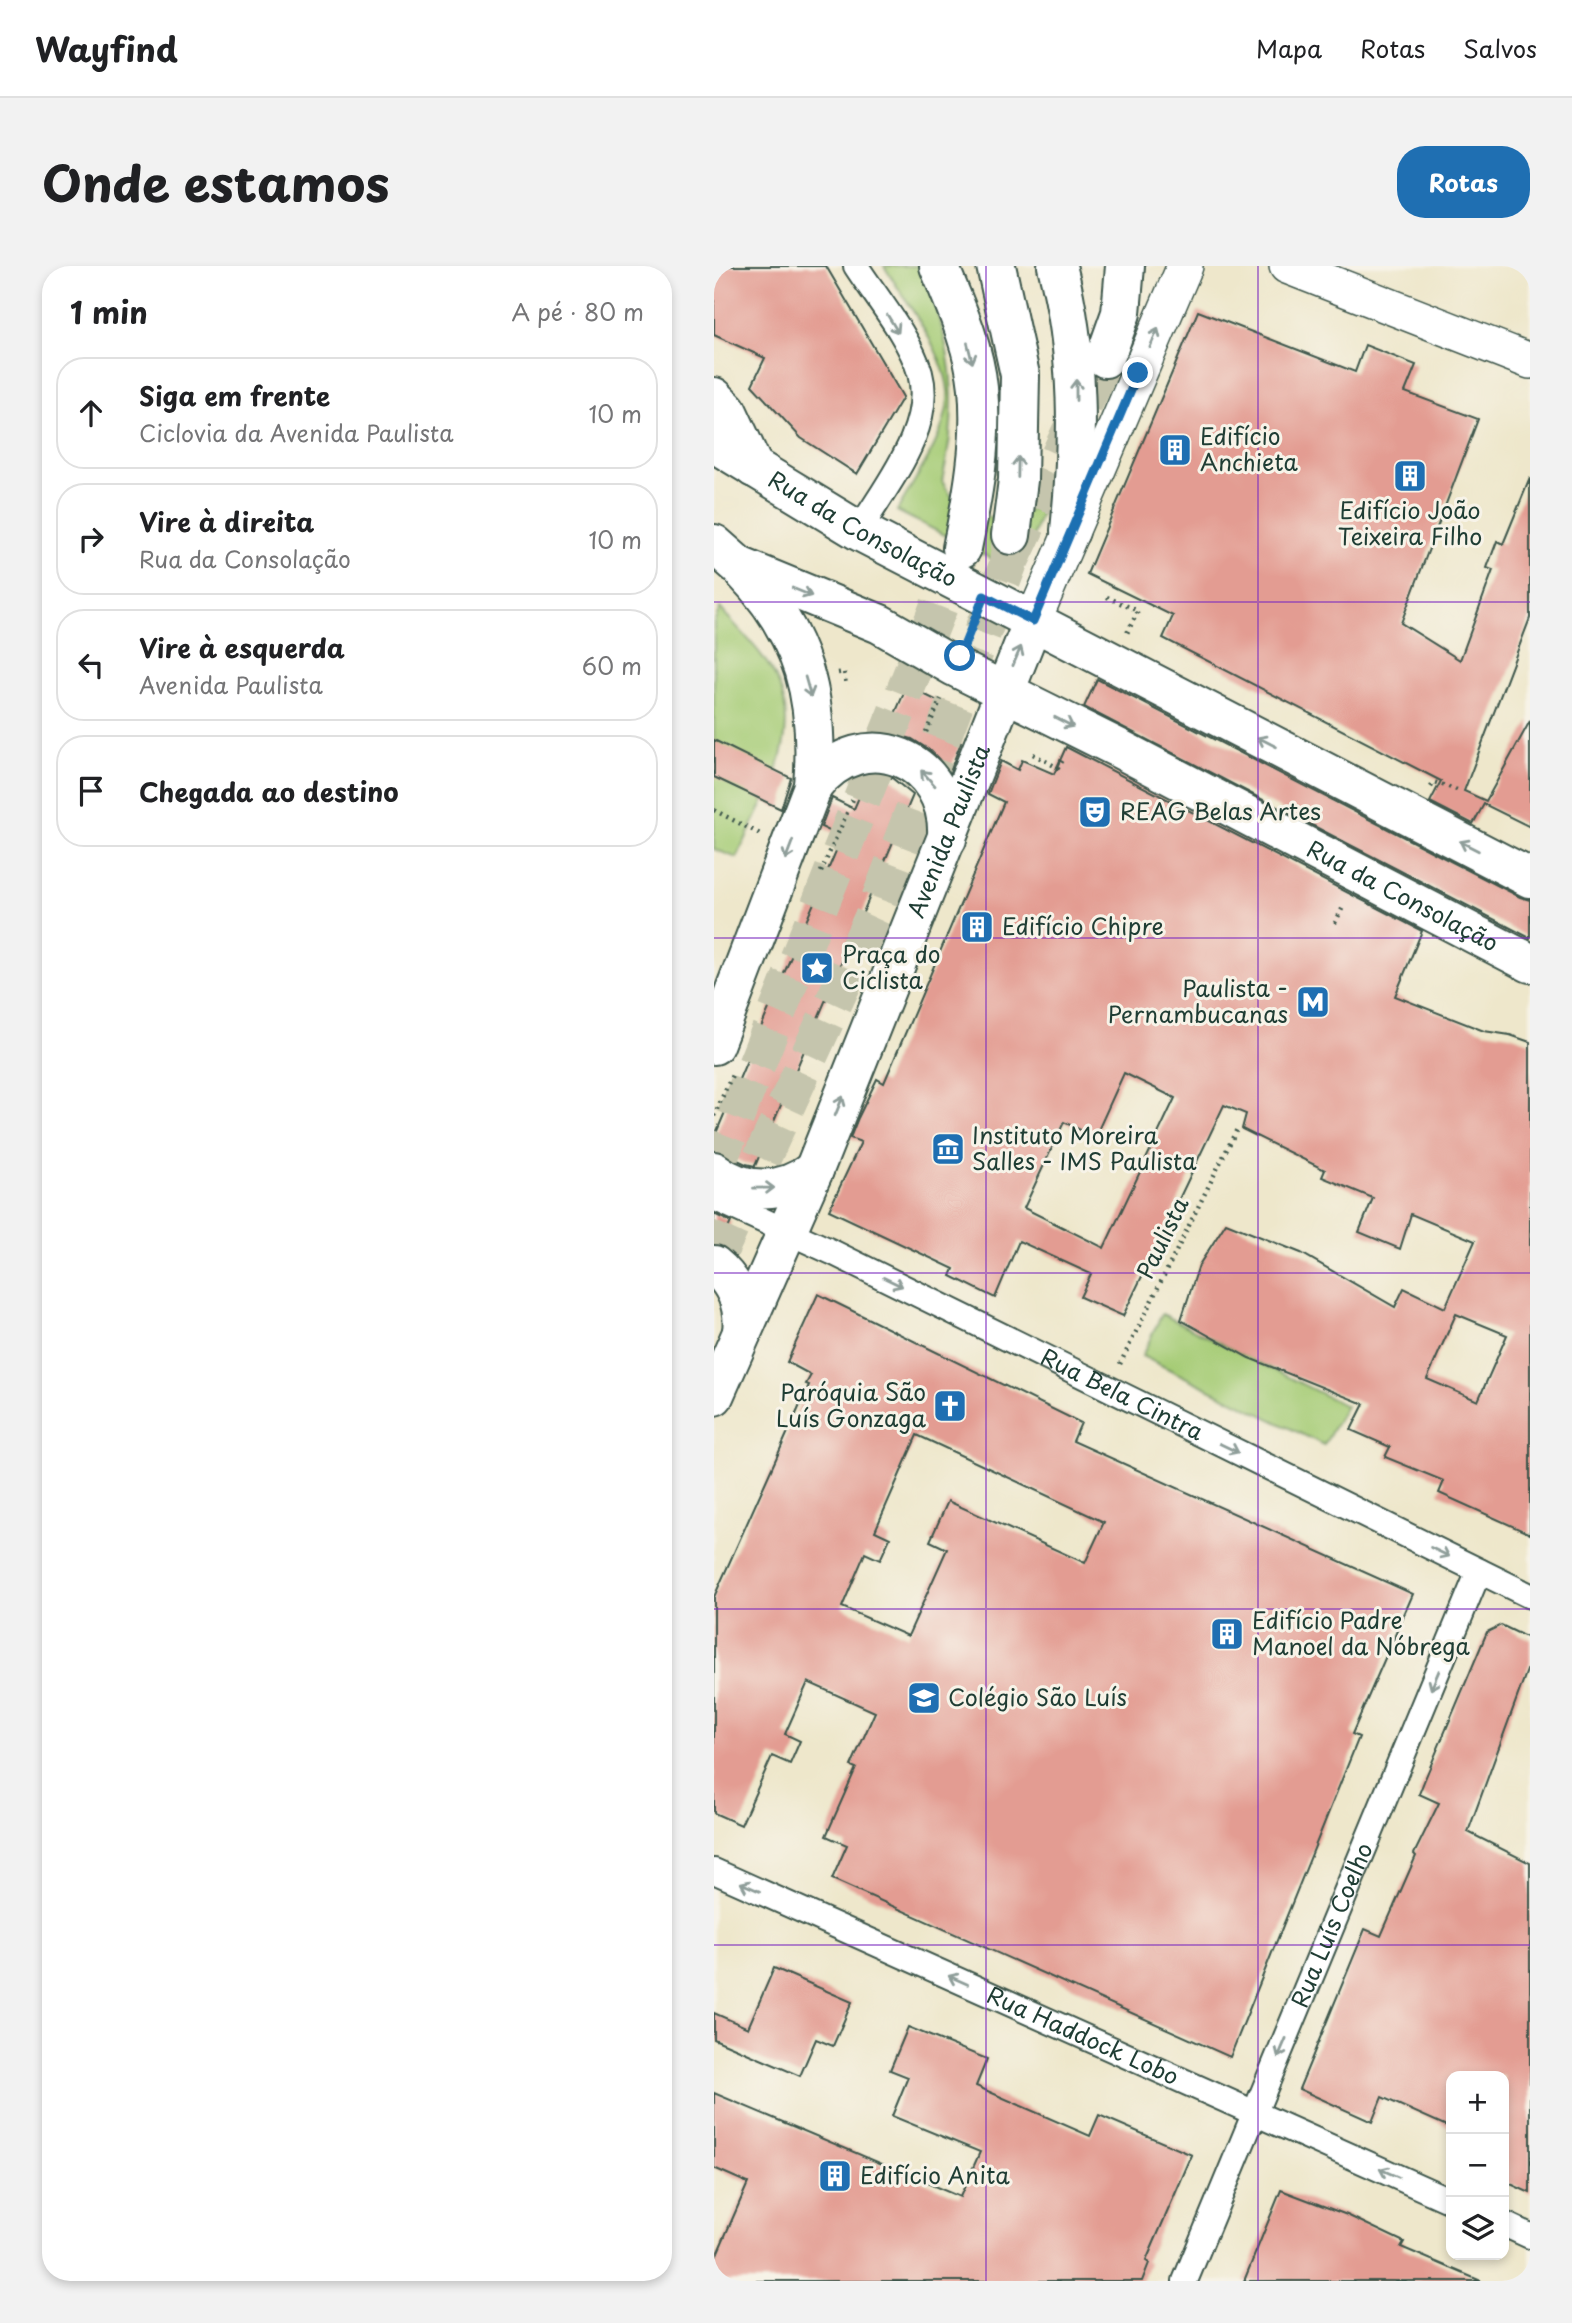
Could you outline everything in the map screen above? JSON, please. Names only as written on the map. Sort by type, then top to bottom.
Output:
[{"type":"main road","points":[[939,266],[969,346],[978,386],[980,432],[974,485],[962,548]]},
{"type":"main road","points":[[996,266],[1011,324],[1020,375],[1018,480],[1011,535]]},
{"type":"main road","points":[[1057,266],[1069,314],[1077,375],[1076,477],[1070,531]]},
{"type":"main road","points":[[1105,358],[1121,313],[1125,266]]},
{"type":"main road","name":"Avenida Paulista","points":[[714,1396],[814,1170],[947,840],[1003,691],[1185,266]]},
{"type":"main road","points":[[1287,266],[1530,361]]},
{"type":"main road","points":[[714,397],[727,410],[755,470]]},
{"type":"main road","name":"Rua da Consolação","points":[[714,443],[859,531],[1530,878]]},
{"type":"main road","name":"Rua da Consolação","points":[[726,555],[880,624],[955,667],[1530,962]]},
{"type":"main road","points":[[725,1056],[813,786],[814,707],[799,656],[774,607],[726,555]]},
{"type":"main road","points":[[813,786],[824,771],[856,755],[885,753],[912,763],[928,777],[941,796],[946,810],[947,840]]},
{"type":"main road","points":[[714,1171],[739,1185],[759,1189],[789,1185],[814,1170]]},
{"type":"main road","points":[[714,1265],[736,1290],[742,1311],[742,1332]]},
{"type":"street","points":[[856,266],[909,349],[920,373],[923,396],[921,418],[907,448],[859,531]]},
{"type":"street","name":"Rua Bela Cintra","points":[[714,1198],[787,1231],[1530,1596]]},
{"type":"street","name":"Rua Luís Coelho","points":[[1185,2281],[1479,1571]]},
{"type":"street","name":"Rua Haddock Lobo","points":[[714,1871],[1446,2199]]},
{"type":"street","points":[[1509,2226],[1530,2236]]},
{"type":"path","points":[[1107,597],[1138,611],[1125,637]]},
{"type":"path","points":[[912,763],[955,667]]},
{"type":"path","points":[[1033,754],[1058,768],[1063,759]]},
{"type":"path","points":[[1428,792],[1434,782],[1457,790]]},
{"type":"path","points":[[818,878],[857,793]]},
{"type":"path","points":[[714,810],[761,834]]},
{"type":"path","points":[[1335,923],[1344,905]]},
{"type":"path","points":[[714,1116],[725,1056]]},
{"type":"path","name":"Paulista","points":[[1119,1365],[1238,1127]]},
{"type":"green space","points":[[884,266],[923,266],[940,321],[952,397],[948,451],[942,481],[951,495],[976,514],[990,518],[1020,515],[1047,496],[1029,548],[1016,571],[897,511],[935,443],[948,400],[943,367],[935,349]]},
{"type":"green space","points":[[720,608],[768,664],[779,685],[785,707],[786,729],[782,752],[766,796],[737,858],[714,849],[714,622]]},
{"type":"green space","points":[[1162,1314],[1346,1406],[1324,1445],[1142,1356]]},
{"type":"building","points":[[714,266],[826,266],[903,397],[857,474],[801,438],[752,385],[765,358],[714,335]]},
{"type":"building","points":[[1198,311],[1355,372],[1365,345],[1416,365],[1405,392],[1478,419],[1401,623],[1460,660],[1493,570],[1487,568],[1497,541],[1503,544],[1530,478],[1530,618],[1464,791],[1486,801],[1530,721],[1530,827],[1484,804],[1473,824],[1430,802],[1441,781],[1163,638],[1173,616],[1087,574]]},
{"type":"building","points":[[1097,679],[1530,900],[1530,938],[1084,707]]},
{"type":"building","points":[[907,686],[950,707],[941,731],[961,742],[950,771],[931,751],[912,739],[887,732]]},
{"type":"building","points":[[714,740],[791,778],[781,809],[714,777]]},
{"type":"building","points":[[1066,747],[1422,931],[1395,996],[1484,1031],[1510,1035],[1530,1042],[1530,1534],[1439,1493],[1444,1481],[1385,1457],[1390,1447],[1351,1430],[1364,1404],[1249,1358],[1181,1320],[1199,1265],[1226,1223],[1301,1253],[1395,1307],[1404,1288],[1445,1308],[1475,1241],[1411,1214],[1400,1249],[1359,1232],[1373,1198],[1322,1177],[1325,1170],[1242,1129],[1246,1114],[1224,1105],[1123,1316],[1080,1297],[1091,1274],[1019,1241],[995,1298],[951,1276],[954,1269],[829,1210],[861,1142],[850,1138],[858,1118],[877,1079],[884,1083],[1004,802],[988,794],[1001,761],[1018,770],[1022,760],[1054,774]],"holes":[[[1124,1073],[1175,1098],[1104,1248],[1024,1208],[1064,1122],[1095,1137]],[[1456,1314],[1507,1335],[1478,1401],[1427,1379]]]},
{"type":"building","points":[[868,776],[892,778],[913,795],[755,1166],[746,1164],[714,1149],[714,1138],[842,837],[821,827],[832,798],[854,809]]},
{"type":"building","points":[[714,1214],[731,1222],[721,1245],[714,1244]]},
{"type":"building","points":[[818,1294],[1081,1423],[1073,1441],[1413,1594],[1352,1734],[1359,1737],[1230,2057],[832,1879],[847,1845],[826,1836],[856,1768],[851,1766],[875,1712],[808,1682],[785,1734],[800,1741],[790,1764],[772,1756],[741,1825],[714,1813],[714,1597],[809,1385],[806,1384],[811,1375],[787,1362]],"holes":[[[917,1435],[1104,1522],[1085,1563],[948,1501],[930,1541],[947,1549],[908,1636],[842,1607],[865,1553],[880,1560],[890,1538],[875,1531]]]},
{"type":"building","points":[[1501,1625],[1530,1639],[1530,1662],[1468,1832],[1530,1863],[1530,2193],[1509,2183],[1509,2071],[1446,2071],[1446,2126],[1382,2097],[1372,2122],[1299,2089],[1365,1929],[1381,1936],[1416,1856],[1414,1854],[1439,1803],[1419,1794],[1487,1632]]},
{"type":"building","points":[[774,1968],[852,2002],[833,2046],[816,2039],[800,2076],[714,2039],[714,2013],[748,2028]]},
{"type":"building","points":[[908,2027],[987,2059],[976,2086],[1090,2136],[1099,2115],[1192,2155],[1146,2261],[1149,2263],[1142,2281],[714,2281],[714,2261],[748,2183],[714,2168],[714,2093],[960,2197],[980,2152],[892,2116],[908,2077],[890,2070]]},
{"type":"building","points":[[1281,2190],[1347,2215],[1404,2242],[1401,2247],[1481,2281],[1244,2281]]},
{"type":"tunnel","points":[[1011,559],[1105,358]]},
{"type":"tunnel","points":[[714,1262],[874,915],[1008,565],[1011,535]]},
{"type":"tunnel","points":[[714,1171],[962,548]]},
{"type":"place","name":"Edifício Anchieta","points":[[1175,450]]},
{"type":"place","name":"Edifício João Teixeira Filho","points":[[1410,476]]},
{"type":"place","name":"REAG Belas Artes","points":[[1095,812]]},
{"type":"place","name":"Edifício Chipre","points":[[977,927]]},
{"type":"place","name":"Praça do Ciclista","points":[[817,968]]},
{"type":"place","name":"Paulista - Pernambucanas","points":[[1313,1002]]},
{"type":"place","name":"Instituto Moreira Salles - IMS Paulista","points":[[948,1149]]},
{"type":"place","name":"Paróquia São Luís Gonzaga","points":[[950,1406]]},
{"type":"place","name":"Edifício Padre Manoel da Nóbrega","points":[[1227,1634]]},
{"type":"place","name":"Colégio São Luís","points":[[924,1698]]},
{"type":"place","name":"Edifício Anita","points":[[835,2176]]},
{"type":"route","points":[[960,656],[984,596],[1033,621],[1138,373]]}]
